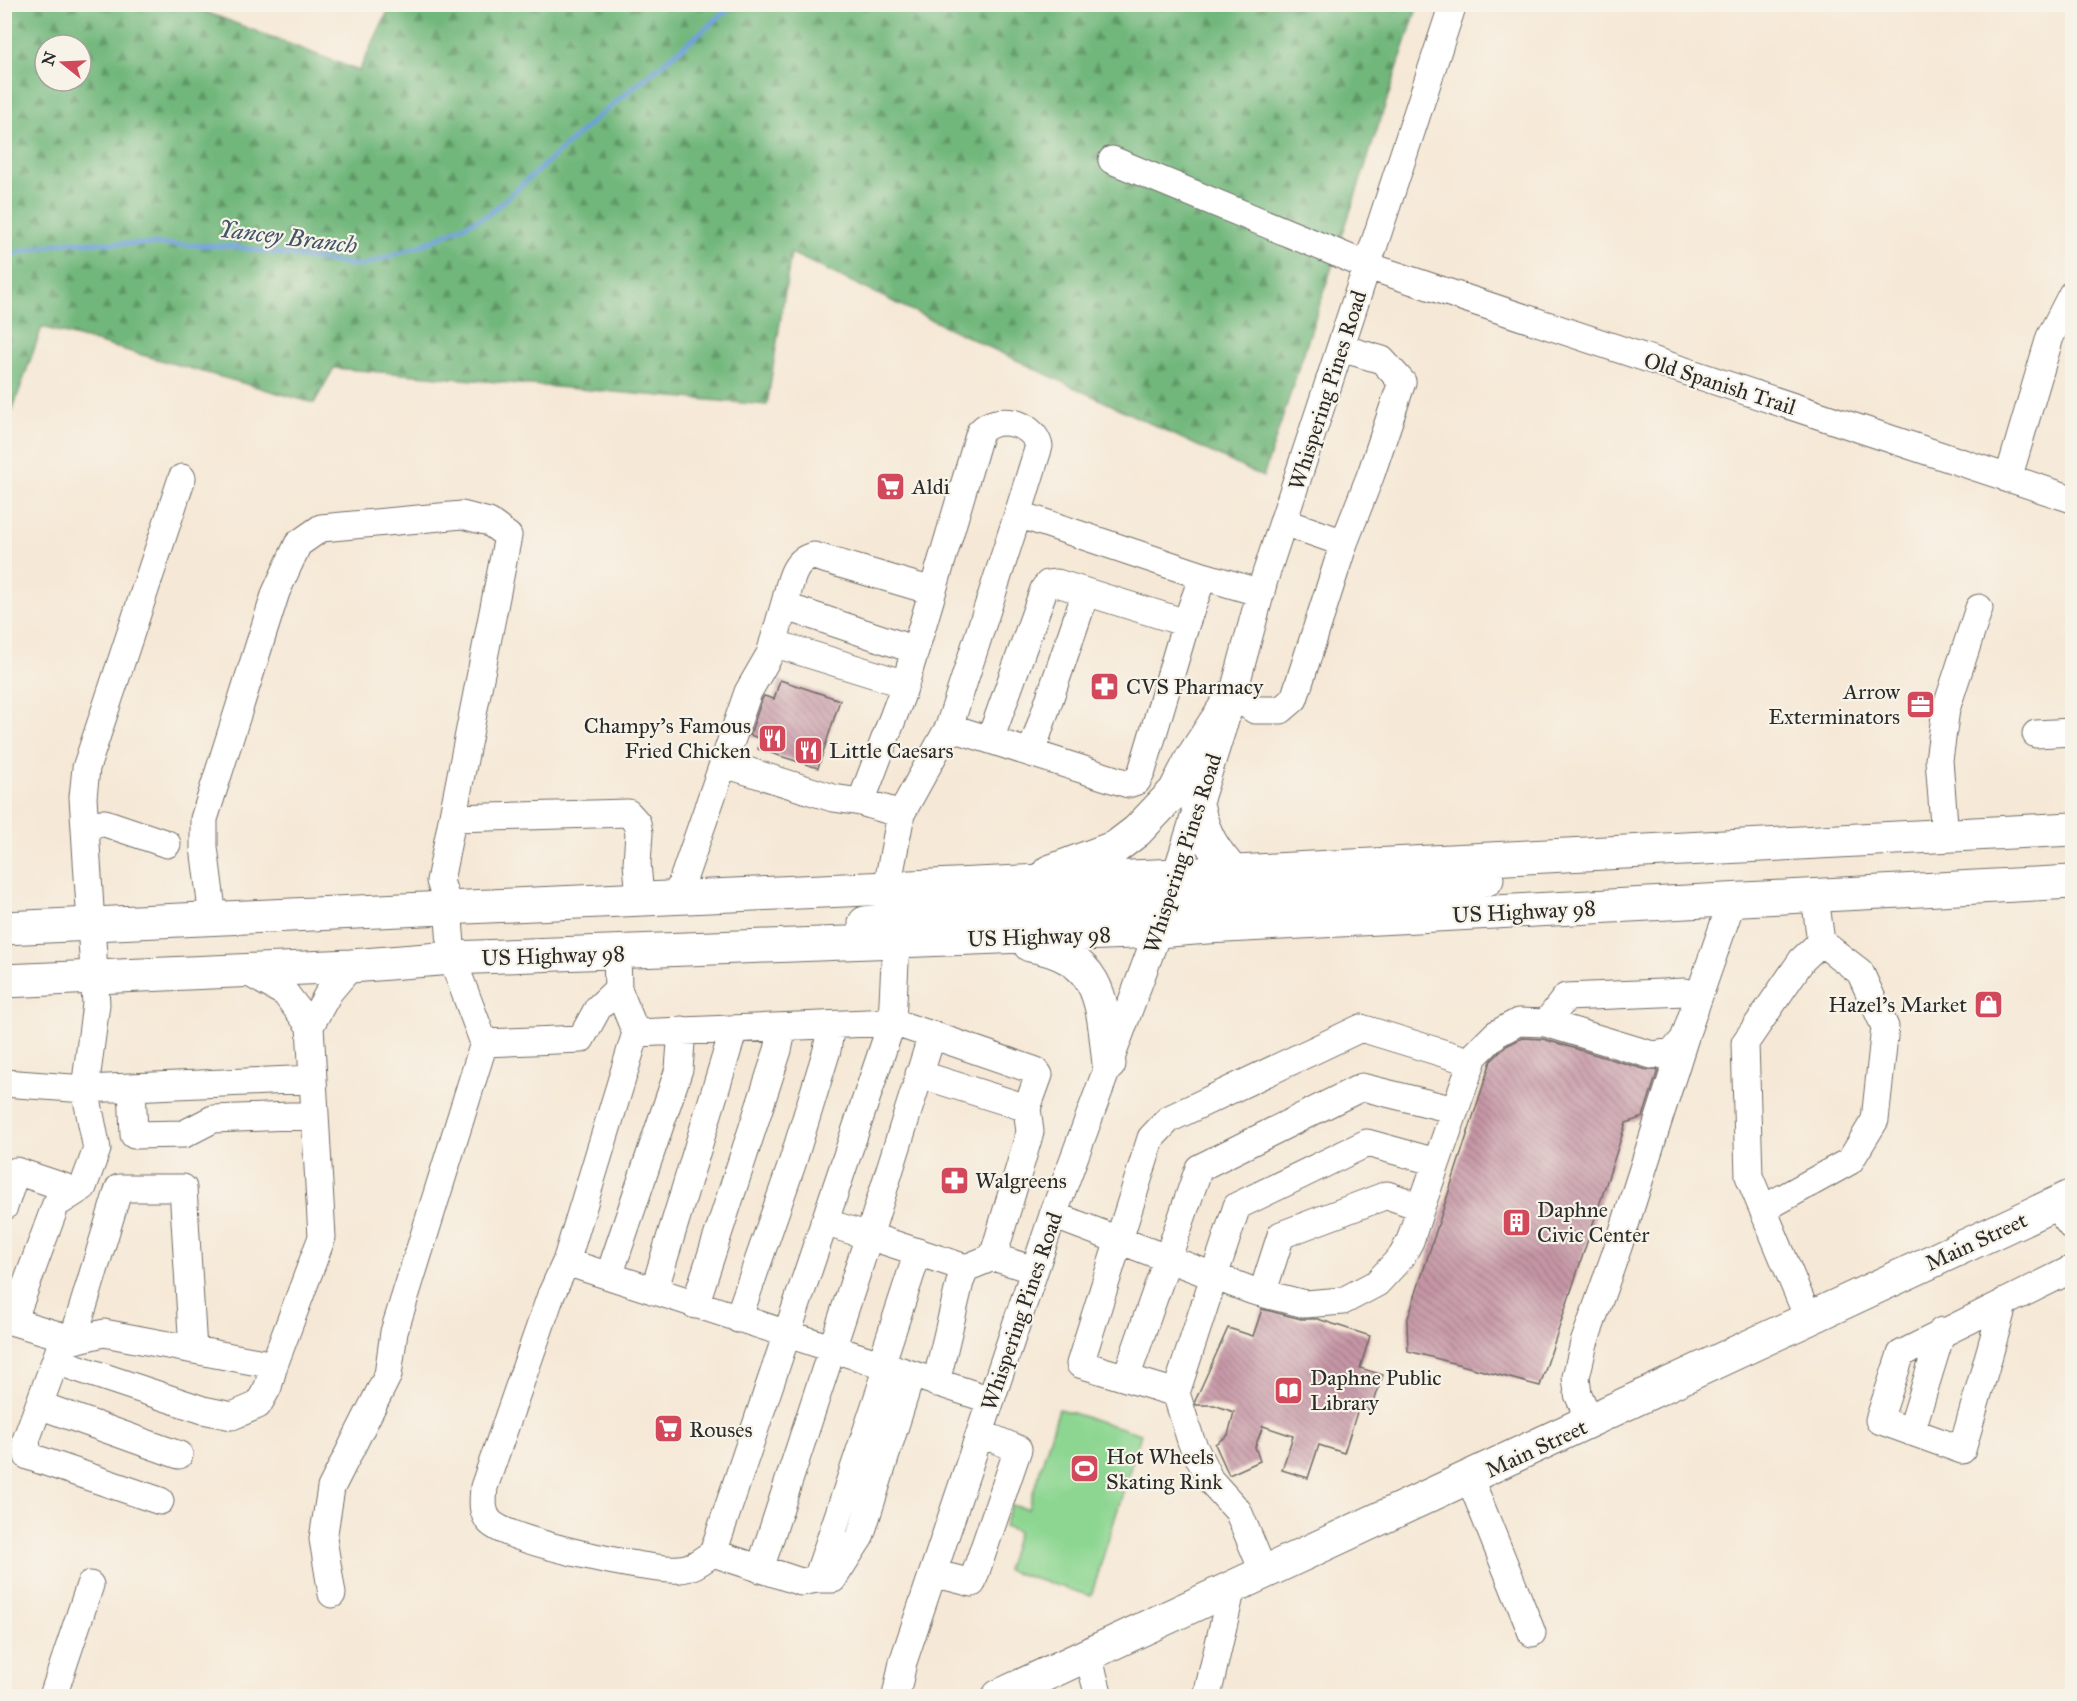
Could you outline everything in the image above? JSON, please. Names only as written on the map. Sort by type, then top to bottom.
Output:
[{"type":"main road","points":[[1022,882],[1116,847],[1137,831],[1175,791],[1192,758],[1233,695]]},
{"type":"main road","points":[[1198,808],[1203,832],[1213,851],[1233,872]]},
{"type":"main road","points":[[4,928],[1640,853],[2073,829]]},
{"type":"main road","points":[[1158,932],[1173,912],[1189,902],[1208,897],[1439,886],[1549,871],[1640,853]]},
{"type":"main road","points":[[719,949],[803,929],[971,912],[1121,907],[1154,896],[1177,875]]},
{"type":"main road","name":"US Highway 98","points":[[4,981],[351,966],[452,958],[617,954],[1158,932],[1207,927],[2073,882]]},
{"type":"main road","points":[[993,938],[1055,949],[1075,959],[1097,990],[1104,1014],[1109,1064]]},
{"type":"main road","name":"Main Street","points":[[999,1696],[1809,1320],[2066,1209]]},
{"type":"street","name":"Whispering Pines Road","points":[[896,1696],[903,1662],[1034,1270],[1177,875],[1233,695],[1261,593],[1453,4]]},
{"type":"street","name":"Old Spanish Trail","points":[[1112,160],[1368,266],[2073,499]]},
{"type":"street","points":[[2008,479],[2050,337],[2073,294]]},
{"type":"street","points":[[1233,695],[1255,710],[1281,710],[1294,699],[1344,543],[1371,474],[1402,382],[1382,360],[1341,348]]},
{"type":"street","points":[[861,802],[905,684],[980,432],[989,423],[999,421],[1031,430],[1037,437],[1039,446],[1018,514],[949,727],[901,814],[887,888]]},
{"type":"street","points":[[182,478],[86,768],[83,797],[96,1004],[85,1089],[96,1149],[83,1187],[56,1204],[9,1320],[203,1410],[232,1416],[246,1413],[258,1406],[268,1387],[274,1365],[322,1237],[310,1026],[328,992],[351,966]]},
{"type":"street","points":[[1018,514],[1261,593]]},
{"type":"street","points":[[213,918],[204,847],[204,819],[276,592],[298,544],[321,528],[462,515],[489,522],[508,536],[440,881],[448,906],[452,958],[484,1043],[394,1332],[388,1375],[331,1488],[324,1539],[332,1594]]},
{"type":"street","points":[[1284,522],[1344,543]]},
{"type":"street","points":[[677,897],[725,764],[748,692],[773,643],[797,564],[805,557],[814,556],[933,591]]},
{"type":"street","points":[[949,727],[1128,784],[1137,781],[1203,576]]},
{"type":"street","points":[[990,740],[1044,589],[1048,584],[1057,583],[1186,623]]},
{"type":"street","points":[[1031,753],[1086,592]]},
{"type":"street","points":[[784,606],[915,650]]},
{"type":"street","points":[[1945,837],[1939,760],[1946,709],[1979,608]]},
{"type":"street","points":[[773,643],[905,684]]},
{"type":"street","points":[[2036,734],[2073,732]]},
{"type":"street","points":[[725,764],[833,798],[861,802],[901,814]]},
{"type":"street","points":[[453,818],[628,813],[637,823],[639,833],[637,863],[640,898]]},
{"type":"street","points":[[85,824],[105,823],[167,844]]},
{"type":"street","points":[[1763,1209],[1850,1161],[1875,1120],[1885,1027],[1860,972],[1821,942],[1815,897]]},
{"type":"street","points":[[1590,1422],[1578,1395],[1576,1377],[1584,1343],[1618,1247],[1684,1037],[1732,901]]},
{"type":"street","points":[[617,954],[618,988],[636,1033],[566,1262],[552,1295],[484,1487],[482,1504],[485,1516],[498,1528],[555,1548],[664,1569],[689,1568],[712,1552],[892,1022],[896,942]]},
{"type":"street","points":[[1809,1320],[1749,1176],[1745,1043],[1802,960],[1821,942]]},
{"type":"street","points":[[242,969],[285,993],[310,1026]]},
{"type":"street","points":[[484,1043],[581,1039],[598,1008],[618,988]]},
{"type":"street","points":[[1546,1023],[1566,997],[1685,992],[1699,996]]},
{"type":"street","points":[[636,1033],[892,1022],[1036,1071],[1039,1075],[1038,1082],[993,1257]]},
{"type":"street","points":[[1053,1215],[1253,1291],[1305,1304],[1343,1301],[1377,1283],[1402,1256],[1410,1241],[1474,1056],[1496,1034],[1518,1022],[1546,1023],[1652,1054],[1672,1052],[1684,1037]]},
{"type":"street","points":[[738,1319],[792,1164],[827,1050],[831,1025]]},
{"type":"street","points":[[695,1305],[778,1050],[783,1027]]},
{"type":"street","points":[[1176,1393],[1080,1364],[1151,1138],[1168,1119],[1361,1028],[1472,1062]]},
{"type":"street","points":[[654,1291],[734,1029]]},
{"type":"street","points":[[609,1276],[679,1069],[682,1030]]},
{"type":"street","points":[[760,1569],[816,1404],[831,1349],[932,1035]]},
{"type":"street","points":[[919,1074],[1029,1120]]},
{"type":"street","points":[[4,1083],[85,1089],[313,1079]]},
{"type":"street","points":[[1126,1378],[1199,1168],[1362,1086],[1455,1110]]},
{"type":"street","points":[[132,1087],[134,1136],[184,1134],[213,1119],[315,1115]]},
{"type":"street","points":[[1264,1573],[1238,1511],[1210,1480],[1191,1441],[1176,1393],[1237,1206],[1367,1143],[1436,1162]]},
{"type":"street","points":[[4,1207],[16,1171],[76,1191]]},
{"type":"street","points":[[160,1501],[28,1456],[26,1440],[64,1346],[119,1188],[183,1188],[193,1350]]},
{"type":"street","points":[[1253,1291],[1264,1288],[1281,1235],[1387,1195],[1421,1207]]},
{"type":"street","points":[[824,1222],[966,1268],[993,1257],[1034,1270]]},
{"type":"street","points":[[712,1552],[801,1582],[817,1578],[833,1579],[860,1537],[904,1372],[918,1252]]},
{"type":"street","points":[[566,1262],[991,1400]]},
{"type":"street","points":[[904,1372],[960,1282],[966,1268]]},
{"type":"street","points":[[2004,1302],[1962,1450],[1879,1420],[1901,1354],[1942,1331],[2073,1269]]},
{"type":"street","points":[[64,1346],[104,1333],[274,1365]]},
{"type":"street","points":[[39,1405],[179,1455]]},
{"type":"street","points":[[933,1573],[972,1583],[1018,1449],[980,1433]]},
{"type":"street","points":[[1470,1479],[1532,1633]]},
{"type":"street","points":[[53,1696],[90,1585]]},
{"type":"street","points":[[1207,1696],[1232,1587]]},
{"type":"street","points":[[1088,1656],[1099,1696]]},
{"type":"green space","points":[[5,5],[188,5],[359,71],[391,5],[1418,5],[1263,477],[791,253],[767,405],[334,368],[314,403],[42,327],[5,431]]},
{"type":"green space","name":"Hot Wheels Skating Rink","points":[[1059,1409],[1141,1434],[1091,1596],[1006,1570],[1018,1531],[1004,1526],[1011,1505],[1028,1509]]},
{"type":"building","points":[[780,680],[840,700],[818,768],[758,749],[761,739],[750,735],[762,699],[764,696],[774,699]]},
{"type":"building","name":"Daphne Civic Center","points":[[1522,1038],[1543,1039],[1647,1070],[1658,1070],[1643,1117],[1626,1123],[1540,1386],[1408,1351],[1407,1321],[1491,1061],[1506,1046]]},
{"type":"building","name":"Daphne Public Library","points":[[1262,1309],[1301,1319],[1318,1319],[1370,1336],[1360,1368],[1383,1375],[1371,1411],[1359,1406],[1344,1453],[1319,1445],[1308,1478],[1282,1470],[1293,1436],[1263,1426],[1255,1447],[1260,1461],[1229,1475],[1215,1444],[1228,1435],[1234,1412],[1214,1405],[1196,1405],[1195,1401],[1228,1328],[1253,1336]]},
{"type":"waterway","name":"Yancey Branch","points":[[4,259],[11,254],[66,242],[229,246],[361,266],[427,243],[489,214],[600,115],[735,4]]},
{"type":"place","name":"Aldi","points":[[891,486]]},
{"type":"place","name":"CVS Pharmacy","points":[[1105,686]]},
{"type":"place","name":"Arrow Exterminators","points":[[1921,704]]},
{"type":"place","name":"Champy's Famous Fried Chicken","points":[[772,738]]},
{"type":"place","name":"Little Caesars","points":[[808,750]]},
{"type":"place","name":"Hazel's Market","points":[[1988,1004]]},
{"type":"place","name":"Walgreens","points":[[954,1180]]},
{"type":"place","name":"Daphne Civic Center","points":[[1516,1222]]},
{"type":"place","name":"Daphne Public Library","points":[[1289,1390]]},
{"type":"place","name":"Rouses","points":[[668,1429]]},
{"type":"place","name":"Hot Wheels Skating Rink","points":[[1085,1469]]}]
